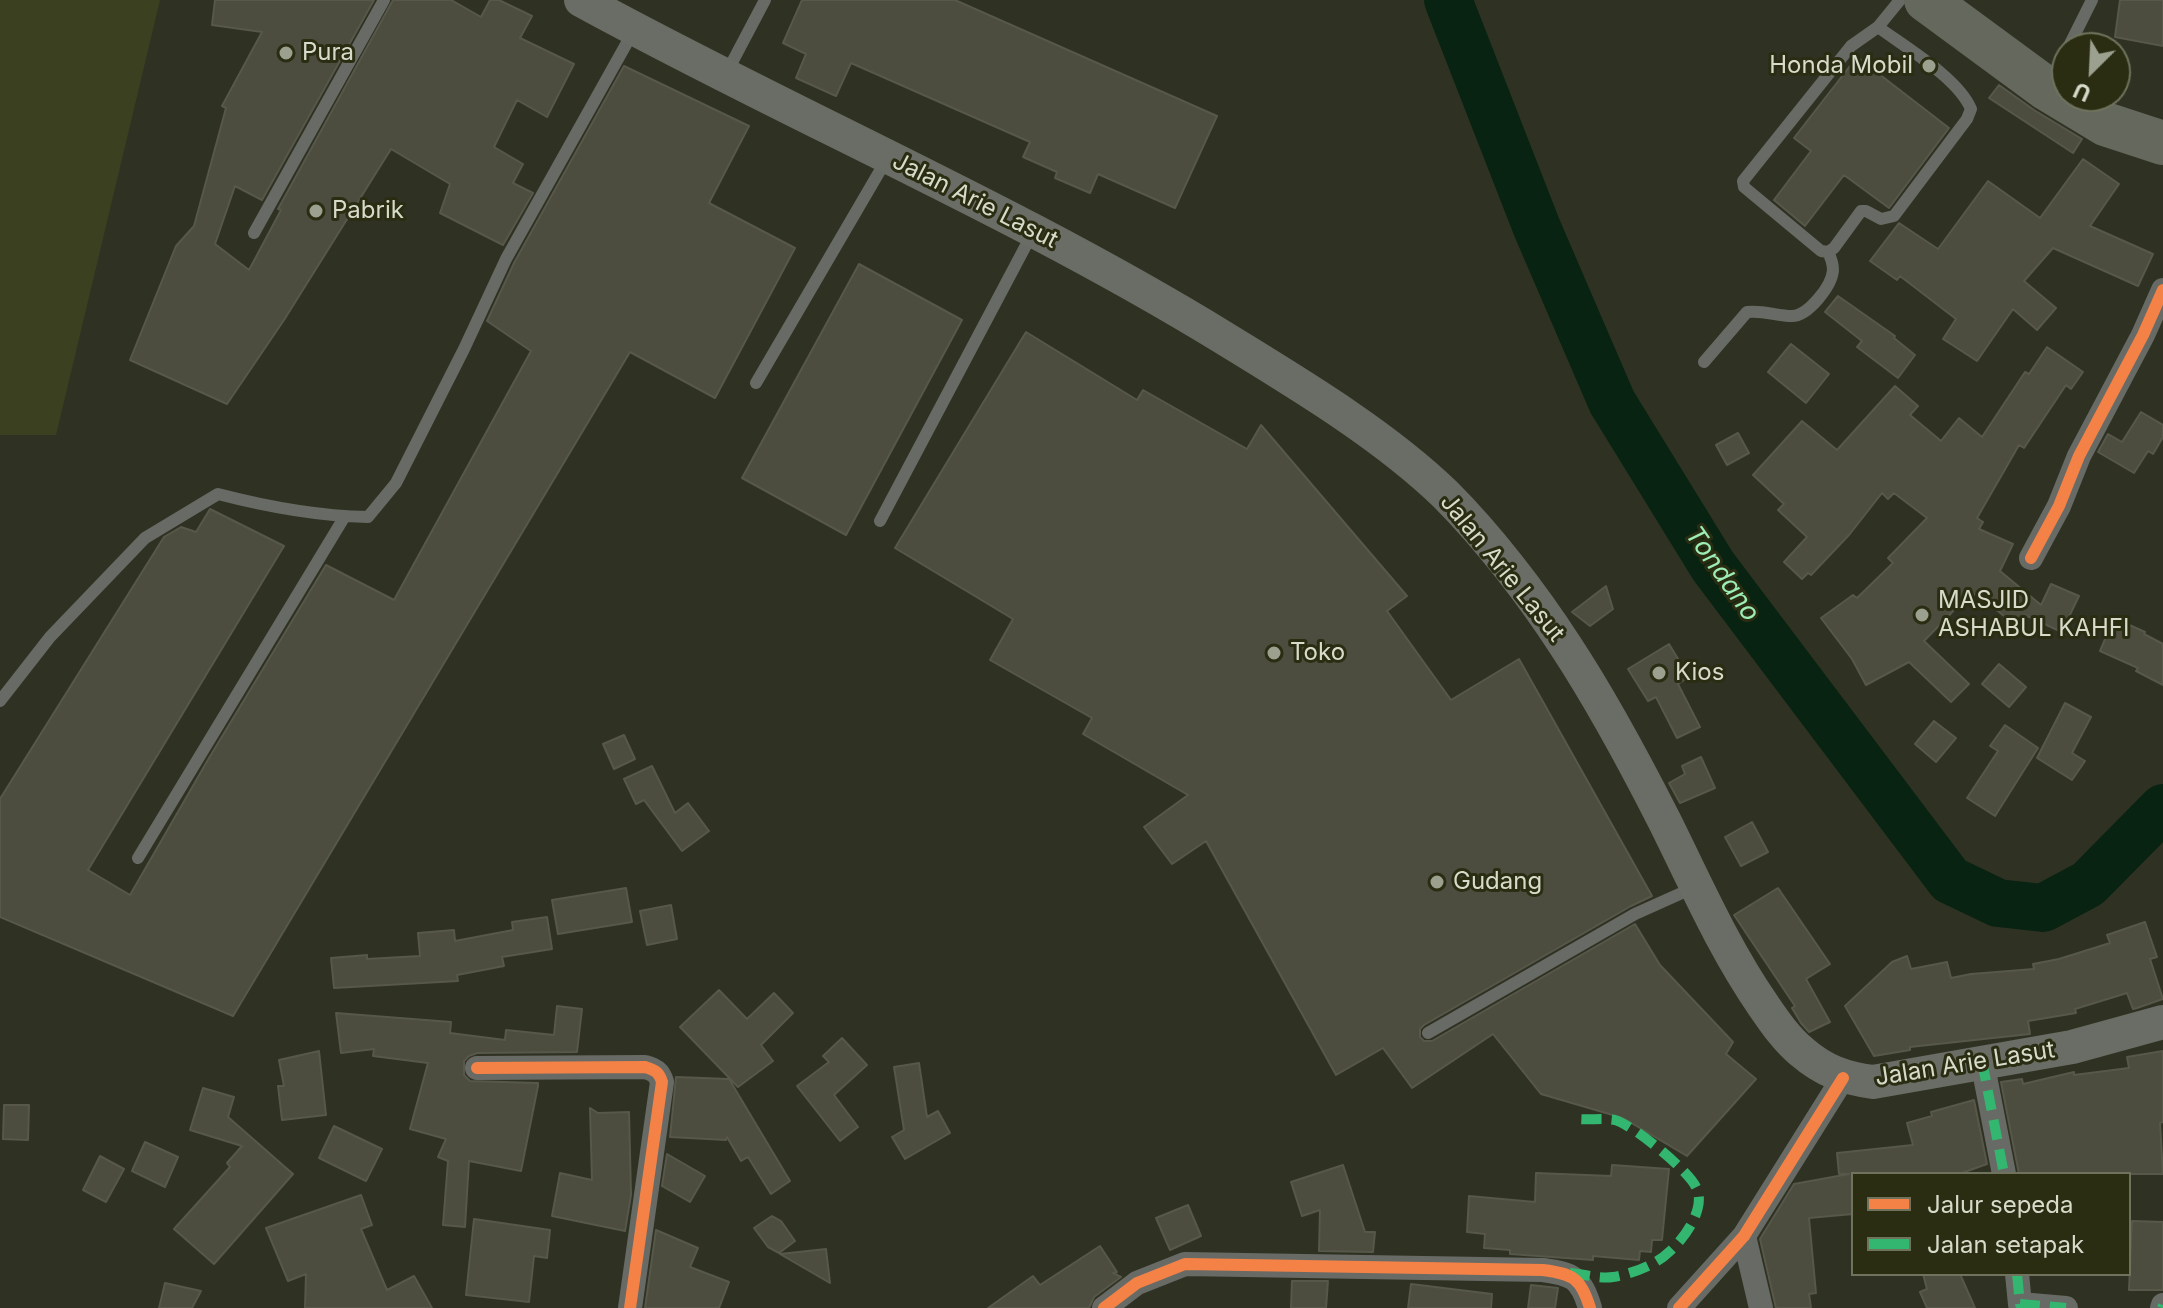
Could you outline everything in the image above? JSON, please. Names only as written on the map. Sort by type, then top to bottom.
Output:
[{"type":"highway","points":[[1926,0],[2047,89],[2105,124],[2163,143]]},
{"type":"main road","name":"Jalan Arie Lasut","points":[[581,0],[1153,294],[1271,367],[1377,439],[1445,494],[1513,573],[1566,646],[1635,765],[1744,976],[1775,1023],[1799,1050],[1843,1078],[1873,1082],[2072,1047],[2163,1022]]},
{"type":"street","points":[[2031,558],[2163,290]]},
{"type":"street","points":[[1982,1061],[2004,1172]]},
{"type":"street","points":[[477,1068],[645,1067],[655,1069],[660,1075],[662,1082],[630,1308]]},
{"type":"street","points":[[1679,1308],[1744,1236],[1843,1078]]},
{"type":"street","points":[[1744,1236],[1761,1308]]},
{"type":"street","points":[[1104,1308],[1137,1283],[1185,1264],[1241,1263],[1554,1271],[1576,1279],[1590,1308]]},
{"type":"street","points":[[2017,1276],[2020,1304],[2066,1308]]},
{"type":"lane","points":[[254,233],[384,0]]},
{"type":"lane","points":[[725,75],[765,0]]},
{"type":"lane","points":[[1828,252],[1821,251],[1744,187],[1743,181],[1851,46],[1878,27],[1900,0]]},
{"type":"lane","points":[[2076,32],[2092,0]]},
{"type":"lane","points":[[1828,252],[1861,211],[1881,219],[1894,216],[1967,119],[1971,109],[1967,99],[1946,78],[1878,27]]},
{"type":"lane","points":[[0,701],[50,637],[145,538],[218,494],[278,509],[368,517],[396,483],[506,259],[635,30]]},
{"type":"lane","points":[[2047,89],[2051,81]]},
{"type":"lane","points":[[756,383],[888,156]]},
{"type":"lane","points":[[880,521],[1034,231]]},
{"type":"lane","points":[[1704,362],[1747,312],[1803,314],[1830,281],[1833,272],[1828,252]]},
{"type":"lane","points":[[138,858],[345,516]]},
{"type":"lane","points":[[1428,1033],[1635,914],[1696,886]]},
{"type":"shaded area","points":[[0,0],[160,0],[56,435],[0,435]]},
{"type":"building","points":[[215,0],[374,0],[262,200],[235,186],[215,244],[249,270],[281,210],[278,209],[393,0],[451,0],[481,17],[490,0],[499,0],[532,16],[520,38],[574,64],[547,117],[517,100],[494,147],[523,164],[513,183],[533,193],[503,245],[440,213],[450,184],[391,149],[284,320],[227,404],[130,360],[176,246],[194,226],[226,108],[222,106],[262,32],[212,25]]},
{"type":"building","points":[[802,0],[955,0],[1217,116],[1175,208],[1098,174],[1090,193],[1055,178],[1057,172],[1023,157],[1030,142],[851,63],[836,96],[796,78],[806,54],[783,43]]},
{"type":"building","points":[[2120,0],[2163,0],[2163,46],[2131,40],[2131,32],[2116,32]]},
{"type":"building","points":[[1857,57],[1949,128],[1889,208],[1844,175],[1805,226],[1774,200],[1811,151],[1794,138]]},
{"type":"building","points":[[624,66],[749,126],[709,203],[795,248],[715,398],[630,352],[233,1016],[0,917],[0,799],[164,537],[181,527],[196,532],[210,509],[284,546],[88,870],[130,895],[326,565],[394,600],[531,351],[487,321],[514,263]]},
{"type":"building","points":[[1999,85],[2082,139],[2073,153],[1989,98]]},
{"type":"building","points":[[2083,159],[2119,184],[2090,226],[2153,254],[2138,286],[2053,248],[2024,281],[2056,308],[2037,330],[2013,309],[1977,361],[1943,339],[1956,319],[1900,276],[1897,280],[1870,261],[1899,223],[1938,249],[1988,181],[2040,218]]},
{"type":"building","points":[[859,264],[962,320],[846,535],[742,478]]},
{"type":"building","points":[[1838,296],[1895,336],[1915,355],[1898,378],[1857,347],[1862,341],[1825,312]]},
{"type":"building","points":[[1026,332],[1137,400],[1143,390],[1247,449],[1261,425],[1407,596],[1387,611],[1451,700],[1519,659],[1652,896],[1424,1025],[1420,1029],[1420,1037],[1424,1041],[1432,1041],[1635,924],[1660,965],[1733,1042],[1726,1054],[1756,1079],[1687,1156],[1623,1118],[1541,1094],[1493,1034],[1412,1088],[1383,1048],[1336,1075],[1206,841],[1172,864],[1144,827],[1188,795],[1083,734],[1092,718],[990,660],[1013,619],[895,548]]},
{"type":"building","points":[[1791,344],[1829,374],[1806,403],[1768,372]]},
{"type":"building","points":[[2047,347],[2083,372],[2071,389],[2066,385],[2024,448],[2019,445],[1977,518],[1983,522],[1979,529],[2013,544],[2000,571],[2041,605],[2051,584],[2079,596],[2065,625],[2069,628],[2066,634],[2025,615],[2016,626],[1976,593],[1963,607],[1960,604],[1924,641],[1969,684],[1951,702],[1909,662],[1866,685],[1852,659],[1821,618],[1853,595],[1857,598],[1893,563],[1888,558],[1927,518],[1894,493],[1888,499],[1882,493],[1849,535],[1811,575],[1808,573],[1802,579],[1784,562],[1807,537],[1778,510],[1784,504],[1753,475],[1802,421],[1837,450],[1895,386],[1918,406],[1910,415],[1941,441],[1959,418],[1982,437],[2025,372],[2029,374]]},
{"type":"building","points":[[2141,412],[2163,425],[2163,437],[2153,454],[2148,451],[2134,473],[2098,452],[2108,434],[2122,442]]},
{"type":"building","points":[[1738,433],[1749,453],[1727,465],[1716,445]]},
{"type":"building","points":[[1606,586],[1613,609],[1590,626],[1572,612]]},
{"type":"building","points":[[2114,618],[2163,644],[2163,685],[2136,671],[2138,668],[2100,651]]},
{"type":"building","points":[[1669,644],[1689,677],[1678,684],[1700,727],[1677,738],[1656,697],[1648,701],[1628,669]]},
{"type":"building","points":[[1999,664],[2026,687],[2009,707],[1982,684]]},
{"type":"building","points":[[2065,703],[2091,717],[2072,753],[2085,761],[2072,780],[2037,758]]},
{"type":"building","points":[[1934,721],[1956,738],[1936,762],[1915,744]]},
{"type":"building","points":[[2005,725],[2038,748],[1995,816],[1967,798],[1998,751],[1990,746]]},
{"type":"building","points":[[624,735],[635,759],[614,769],[603,744]]},
{"type":"building","points":[[1701,757],[1715,788],[1680,803],[1669,783],[1685,774],[1682,766]]},
{"type":"building","points":[[652,766],[675,813],[688,803],[709,831],[682,851],[644,800],[636,804],[624,779]]},
{"type":"building","points":[[1752,822],[1768,852],[1741,866],[1725,837]]},
{"type":"building","points":[[626,888],[632,922],[558,934],[552,900]]},
{"type":"building","points":[[1778,888],[1830,964],[1806,979],[1830,1022],[1809,1032],[1734,915]]},
{"type":"building","points":[[671,905],[677,939],[647,945],[640,911]]},
{"type":"building","points":[[547,917],[552,949],[502,957],[504,966],[457,975],[458,981],[334,988],[331,958],[420,956],[418,933],[454,930],[455,941],[513,930],[512,922]]},
{"type":"building","points":[[2145,922],[2157,957],[2150,959],[2163,999],[2137,1008],[2133,1009],[2127,993],[2075,1009],[2076,1013],[2028,1021],[2030,1034],[1910,1047],[1910,1050],[1874,1056],[1845,1006],[1892,962],[1907,956],[1911,969],[1947,962],[1951,978],[2034,969],[2033,964],[2110,943],[2107,935]]},
{"type":"building","points":[[719,990],[747,1019],[774,993],[793,1013],[761,1045],[773,1061],[738,1087],[680,1027]]},
{"type":"building","points":[[557,1006],[582,1009],[577,1052],[477,1053],[464,1061],[464,1075],[470,1081],[538,1083],[538,1086],[521,1171],[469,1161],[465,1227],[443,1225],[448,1161],[438,1157],[446,1139],[410,1129],[428,1063],[373,1056],[374,1049],[341,1053],[336,1013],[451,1022],[450,1033],[505,1040],[506,1030],[554,1035]]},
{"type":"building","points":[[842,1038],[867,1065],[834,1095],[858,1127],[840,1141],[797,1086],[829,1062],[823,1056]]},
{"type":"building","points":[[319,1051],[326,1115],[282,1120],[278,1086],[284,1086],[279,1060]]},
{"type":"building","points":[[2163,1051],[2163,1122],[2160,1123],[2163,1174],[2019,1172],[2001,1082],[2022,1079],[2023,1084],[2074,1072],[2074,1075],[2129,1068],[2127,1057]]},
{"type":"building","points":[[919,1063],[927,1117],[938,1111],[950,1133],[905,1159],[892,1137],[904,1130],[894,1067]]},
{"type":"building","points":[[676,1077],[729,1079],[790,1181],[771,1194],[748,1157],[741,1161],[727,1137],[726,1140],[670,1137]]},
{"type":"building","points":[[203,1088],[234,1097],[228,1117],[293,1174],[214,1264],[174,1229],[230,1167],[227,1163],[242,1146],[190,1130]]},
{"type":"building","points":[[1974,1100],[1987,1164],[1965,1172],[1851,1172],[1851,1214],[1809,1218],[1816,1293],[1809,1294],[1811,1308],[1776,1308],[1760,1239],[1794,1184],[1849,1174],[1839,1174],[1837,1153],[1913,1145],[1907,1123],[1932,1116],[1931,1112]]},
{"type":"building","points":[[4,1105],[29,1105],[28,1140],[3,1139]]},
{"type":"building","points":[[590,1108],[598,1113],[629,1112],[631,1195],[625,1231],[552,1216],[560,1173],[592,1180]]},
{"type":"building","points":[[334,1126],[382,1149],[366,1181],[319,1158]]},
{"type":"building","points":[[145,1142],[178,1157],[165,1187],[132,1171]]},
{"type":"building","points":[[667,1154],[705,1176],[690,1202],[662,1186]]},
{"type":"building","points":[[100,1156],[124,1169],[106,1202],[83,1190]]},
{"type":"building","points":[[1343,1165],[1365,1232],[1375,1232],[1373,1252],[1319,1251],[1320,1210],[1302,1216],[1291,1182]]},
{"type":"building","points":[[1612,1165],[1669,1169],[1662,1240],[1652,1240],[1651,1252],[1640,1251],[1639,1260],[1510,1254],[1510,1250],[1484,1248],[1485,1234],[1467,1232],[1469,1196],[1535,1202],[1536,1173],[1611,1176]]},
{"type":"building","points":[[361,1195],[372,1225],[361,1229],[387,1290],[414,1276],[432,1308],[305,1308],[306,1274],[288,1281],[266,1228]]},
{"type":"building","points":[[1188,1205],[1201,1236],[1170,1250],[1156,1218]]},
{"type":"building","points":[[772,1216],[781,1221],[795,1241],[779,1253],[768,1247],[754,1228]]},
{"type":"building","points":[[474,1219],[550,1230],[547,1258],[534,1256],[529,1302],[466,1295]]},
{"type":"building","points":[[2132,1221],[2163,1222],[2163,1290],[2129,1290]]},
{"type":"building","points":[[656,1230],[698,1248],[690,1267],[729,1282],[719,1308],[645,1308]]},
{"type":"building","points":[[1100,1246],[1117,1272],[1113,1273],[1121,1277],[1094,1297],[1089,1308],[988,1308],[1033,1276],[1040,1285]]},
{"type":"building","points":[[826,1249],[830,1283],[780,1254]]},
{"type":"building","points":[[1924,1276],[1961,1276],[1975,1308],[1927,1308],[1920,1292],[1927,1289]]},
{"type":"building","points":[[1292,1281],[1328,1281],[1326,1308],[1291,1308]]},
{"type":"building","points":[[165,1283],[201,1291],[192,1308],[159,1308]]},
{"type":"building","points":[[1411,1284],[1492,1294],[1491,1308],[1408,1308]]},
{"type":"building","points":[[1531,1285],[1558,1288],[1555,1308],[1528,1308]]},
{"type":"waterway","name":"Tondano","points":[[1448,0],[1537,228],[1612,402],[1713,566],[1950,880],[1998,903],[2043,908],[2088,884],[2163,808]]},
{"type":"marked path","points":[[1982,1061],[2004,1172]]},
{"type":"marked path","points":[[1570,1273],[1613,1277],[1650,1265],[1664,1257],[1681,1239],[1699,1204],[1699,1195],[1691,1179],[1634,1130],[1615,1120],[1578,1119]]},
{"type":"marked path","points":[[2017,1276],[2020,1304],[2066,1308]]},
{"type":"cycle path","points":[[2031,558],[2163,290]]},
{"type":"cycle path","points":[[477,1068],[645,1067],[659,1076],[662,1082],[630,1308]]},
{"type":"cycle path","points":[[1679,1308],[1744,1236],[1843,1078]]},
{"type":"cycle path","points":[[1104,1308],[1137,1283],[1185,1264],[1543,1270],[1562,1273],[1574,1279],[1583,1290],[1590,1308]]},
{"type":"place","name":"Pura","points":[[286,53]]},
{"type":"place","name":"Honda Mobil","points":[[1929,66]]},
{"type":"place","name":"Pabrik","points":[[316,211]]},
{"type":"place","name":"MASJID ASHABUL KAHFI","points":[[1922,615]]},
{"type":"place","name":"Toko","points":[[1274,653]]},
{"type":"place","name":"Kios","points":[[1659,673]]},
{"type":"place","name":"Gudang","points":[[1437,882]]}]
